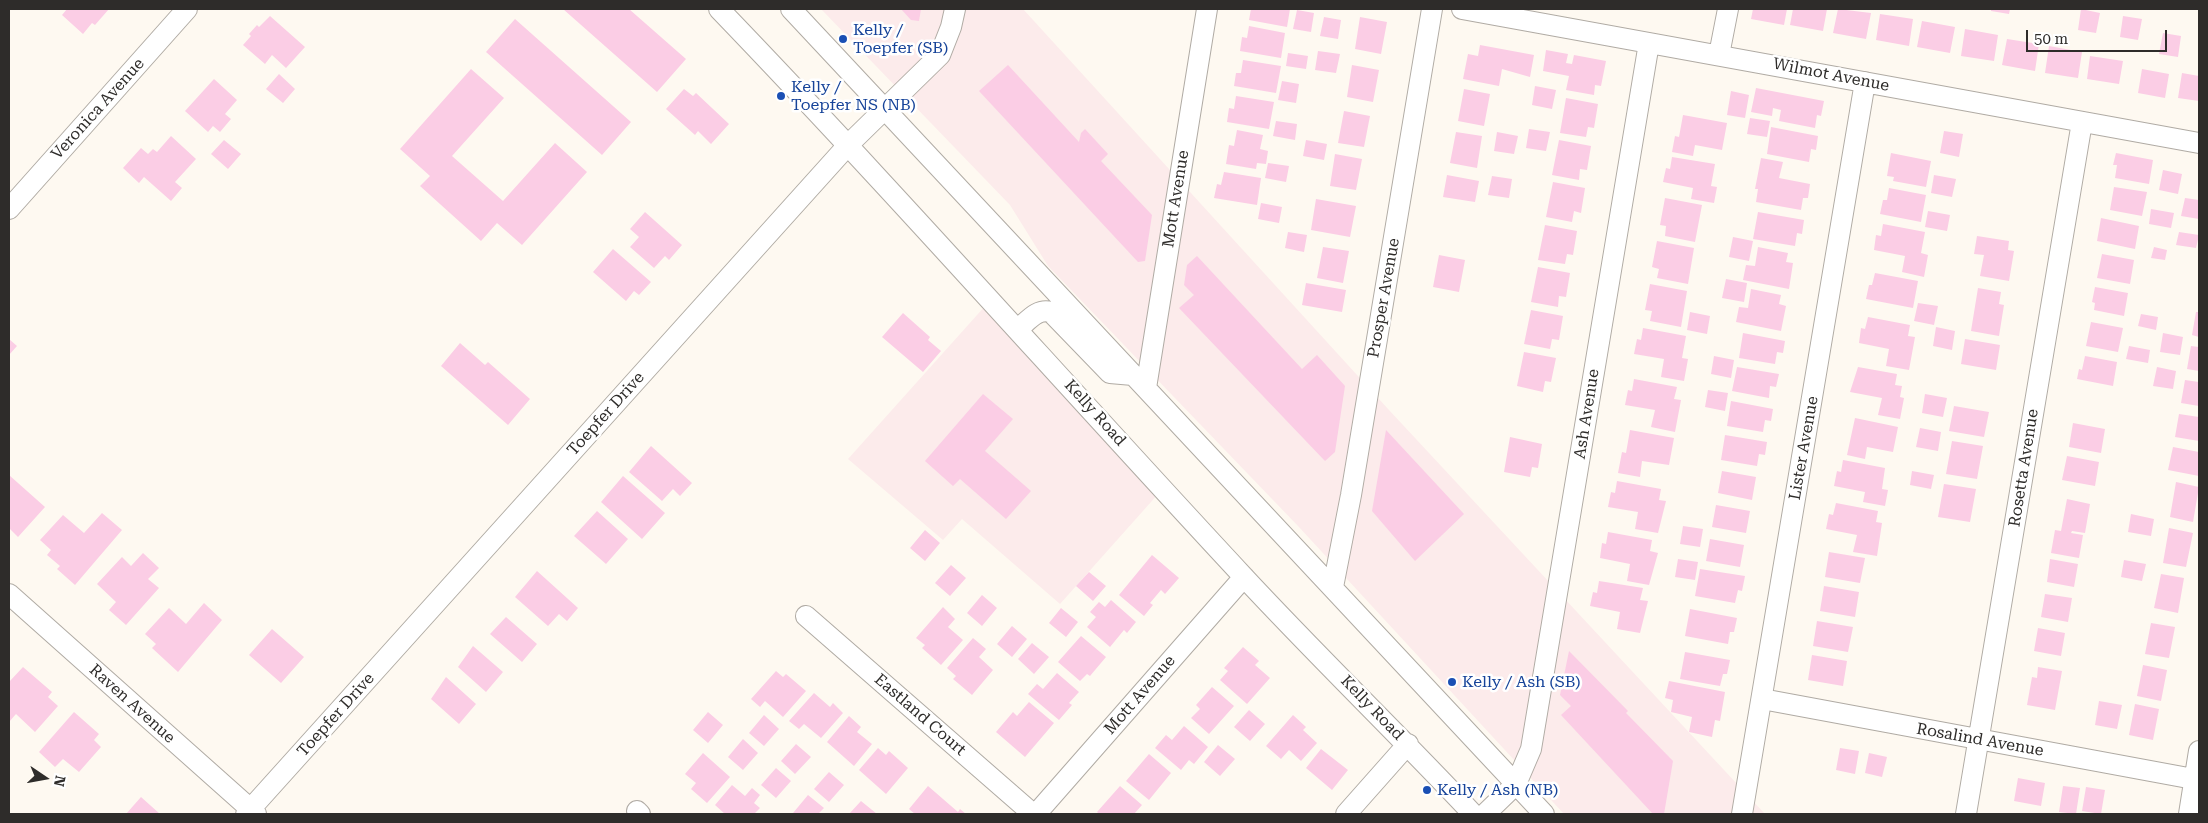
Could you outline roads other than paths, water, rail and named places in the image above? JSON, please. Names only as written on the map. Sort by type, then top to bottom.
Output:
[{"type":"street","name":"Veronica Avenue","points":[[9,209],[187,9]]},
{"type":"street","name":"Kelly Road","points":[[719,9],[849,144],[1244,577],[1408,744],[1473,814]]},
{"type":"street","points":[[791,9],[886,108],[1544,814]]},
{"type":"street","name":"Toepfer Drive","points":[[251,813],[849,144],[940,55],[956,9]]},
{"type":"street","name":"Mott Avenue","points":[[1140,382],[1207,9]]},
{"type":"street","name":"Prosper Avenue","points":[[1333,587],[1349,503],[1432,9]]},
{"type":"street","name":"Wilmot Avenue","points":[[1462,9],[2199,143]]},
{"type":"street","points":[[1719,55],[1728,9]]},
{"type":"street","name":"Ash Avenue","points":[[1516,784],[1531,749],[1649,42]]},
{"type":"street","name":"Lister Avenue","points":[[1742,814],[1866,82]]},
{"type":"street","name":"Rosetta Avenue","points":[[1966,814],[2082,122]]},
{"type":"street","points":[[1018,329],[1036,313],[1045,310],[1051,312],[1110,373],[1140,382]]},
{"type":"street","name":"Mott Avenue","points":[[1035,814],[1244,577]]},
{"type":"street","name":"Raven Avenue","points":[[9,594],[251,813]]},
{"type":"street","name":"Eastland Court","points":[[806,616],[1035,814]]},
{"type":"street","name":"Rosalind Avenue","points":[[1762,699],[2197,779]]},
{"type":"street","points":[[1346,814],[1408,744]]},
{"type":"street","points":[[2189,814],[2197,779],[2199,751]]},
{"type":"street","points":[[1485,814],[1516,784]]},
{"type":"place","name":"Kelly / Toepfer (SB)","points":[[843,39]]},
{"type":"place","name":"Kelly / Toepfer NS (NB)","points":[[781,96]]},
{"type":"place","name":"Kelly / Ash (SB)","points":[[1452,682]]},
{"type":"place","name":"Kelly / Ash (NB)","points":[[1427,790]]}]
